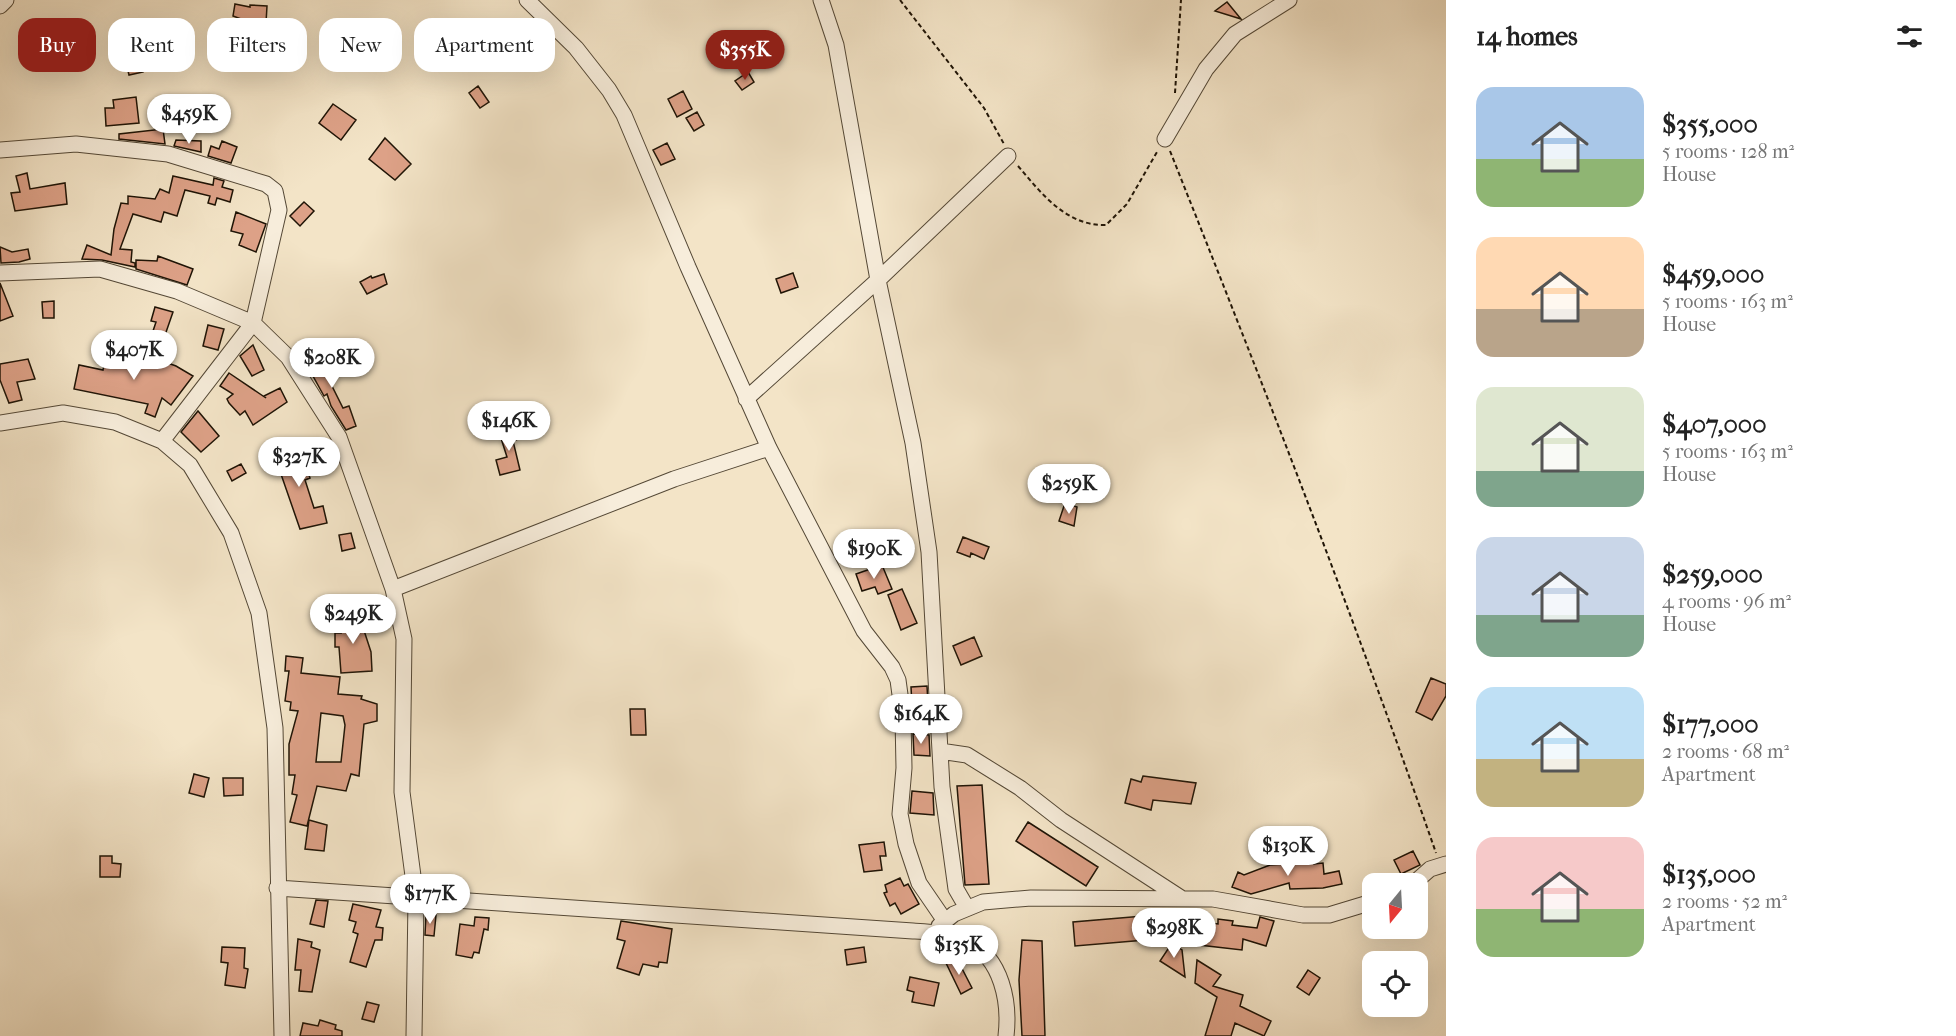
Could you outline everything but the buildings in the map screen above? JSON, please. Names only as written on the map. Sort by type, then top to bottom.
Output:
[{"type":"street","points":[[0,6],[6,0]]},
{"type":"street","points":[[527,0],[576,48],[609,90],[624,115],[746,399],[864,631],[892,667],[898,680],[903,706],[904,768],[900,814],[906,844],[919,883],[945,921]]},
{"type":"street","points":[[820,0],[836,45],[878,280],[913,443],[929,552],[940,751],[950,860],[956,889],[967,908]]},
{"type":"street","points":[[1165,139],[1206,69],[1235,34],[1289,0]]},
{"type":"street","points":[[0,150],[76,144],[168,154],[266,184],[276,191],[279,210],[253,323],[162,441]]},
{"type":"street","points":[[746,399],[878,280],[1008,156]]},
{"type":"street","points":[[0,273],[100,269],[177,291],[253,323],[288,357],[339,437],[393,590],[404,639],[402,792],[416,898],[414,1036]]},
{"type":"street","points":[[0,423],[63,413],[115,422],[162,441],[190,465],[212,498],[231,533],[259,613],[275,728],[282,1036]]},
{"type":"street","points":[[393,590],[674,479],[770,448]]},
{"type":"street","points":[[940,751],[967,755],[1181,898]]},
{"type":"street","points":[[1428,874],[1443,864]]},
{"type":"street","points":[[277,888],[928,932],[967,941],[978,948],[1002,983],[1006,994],[1004,1032]]},
{"type":"street","points":[[928,932],[967,908],[983,902],[1031,898],[1213,899],[1303,915],[1329,915],[1362,905]]},
{"type":"path","points":[[900,0],[984,108],[1008,156],[1047,200],[1071,219],[1106,225],[1127,204],[1165,139]]},
{"type":"path","points":[[1174,104],[1181,0]]},
{"type":"path","points":[[1165,139],[1244,336],[1443,864]]}]
